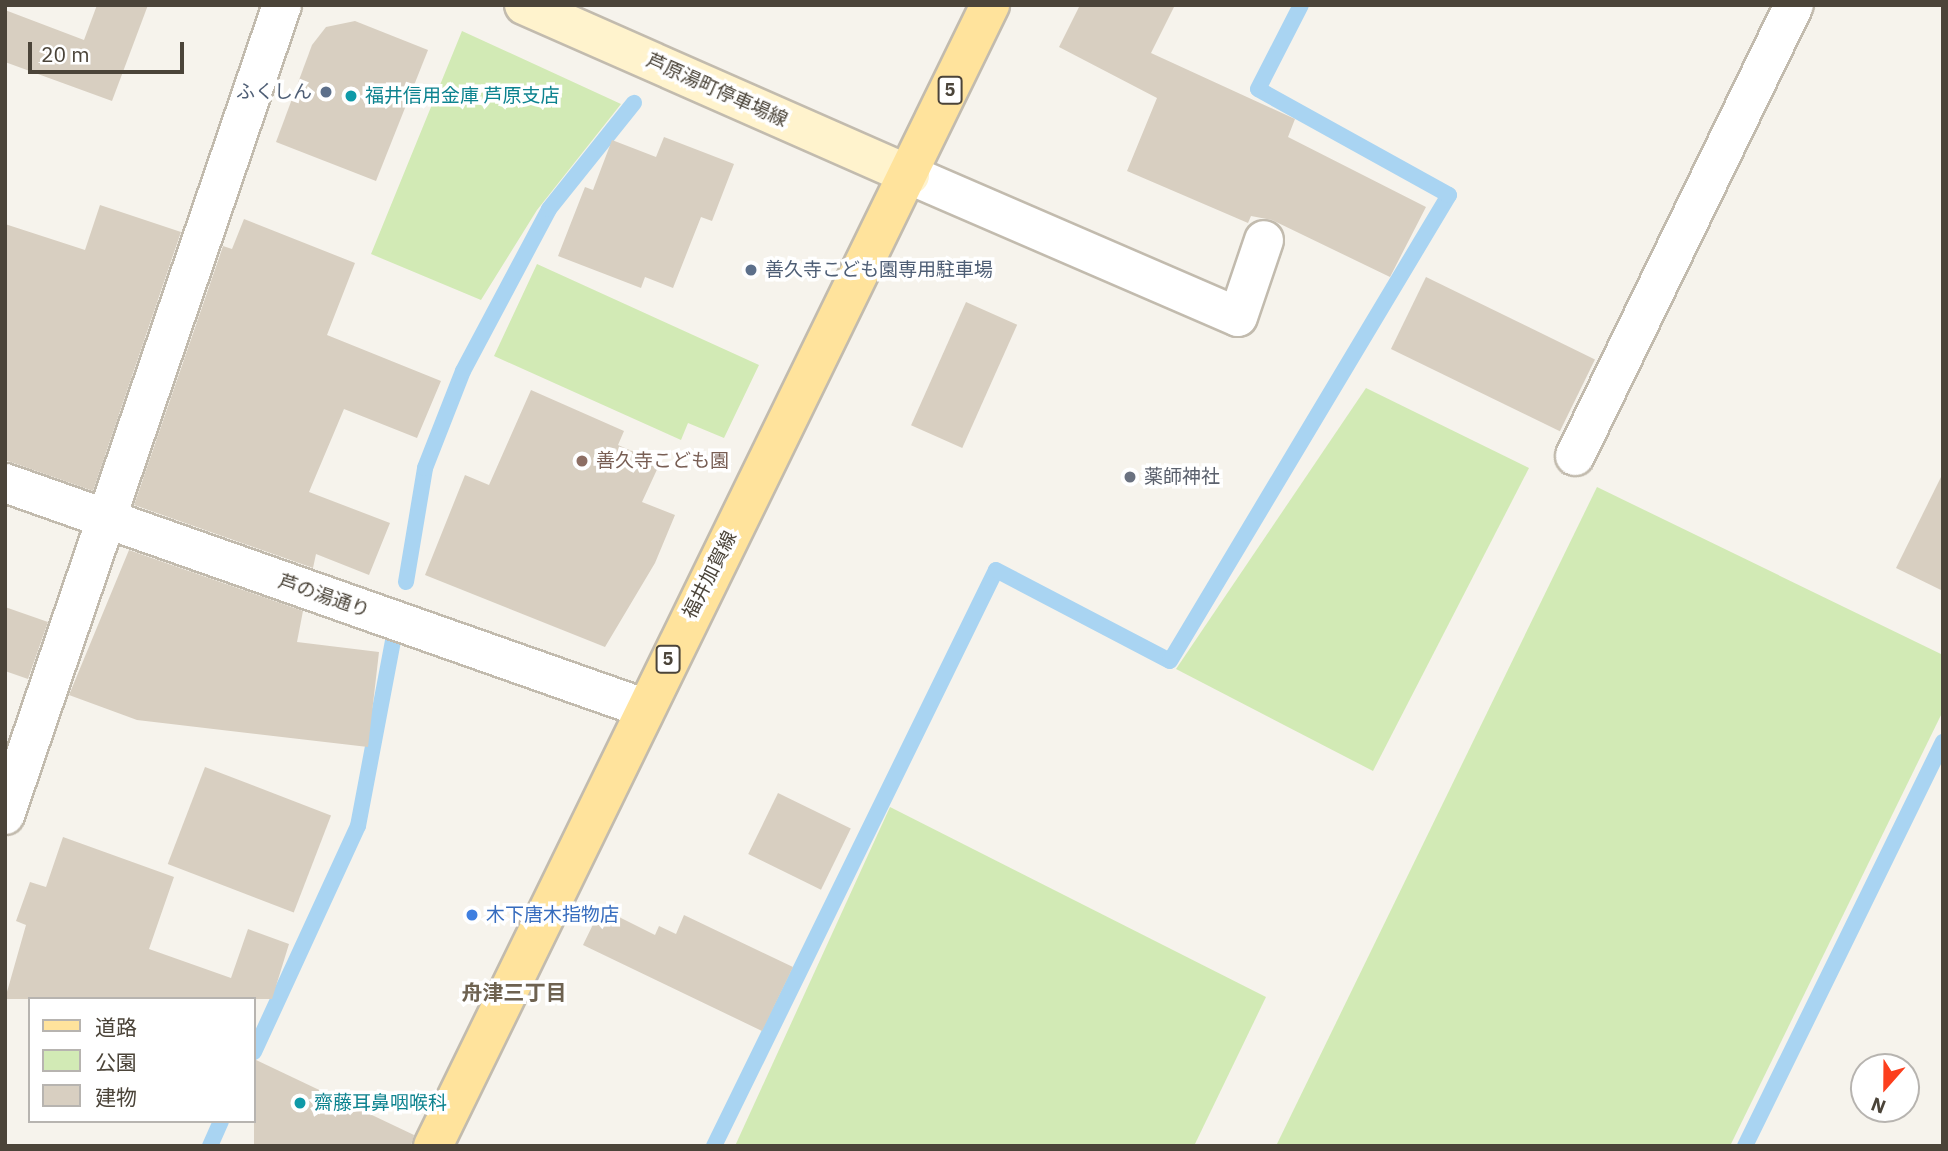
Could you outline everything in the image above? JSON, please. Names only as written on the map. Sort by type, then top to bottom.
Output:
[{"type":"main road","name":"芦原湯町停車場線","points":[[524,5],[910,175]]},
{"type":"main road","name":"福井加賀線","points":[[433,1146],[643,708],[910,175],[990,5]]},
{"type":"street","points":[[5,815],[282,5]]},
{"type":"street","points":[[1575,456],[1794,5]]},
{"type":"street","points":[[910,175],[1238,317],[1264,240]]},
{"type":"street","name":"芦の湯通り","points":[[5,484],[643,708]]},
{"type":"green space","points":[[462,31],[621,104],[537,210],[481,300],[371,254]]},
{"type":"green space","points":[[537,264],[759,365],[724,438],[688,423],[681,440],[494,356]]},
{"type":"green space","points":[[1366,388],[1529,468],[1373,771],[1176,669]]},
{"type":"green space","points":[[1597,487],[1943,655],[1943,711],[1730,1146],[1276,1146]]},
{"type":"green space","points":[[890,807],[1266,997],[1194,1146],[735,1146]]},
{"type":"building","points":[[97,5],[148,5],[112,101],[5,62],[5,10],[84,40]]},
{"type":"building","points":[[1080,5],[1175,5],[1151,53],[1295,119],[1288,137],[1426,207],[1390,277],[1272,220],[1251,216],[1248,223],[1127,171],[1157,98],[1059,47]]},
{"type":"building","name":"福井信用金庫 芦原支店","points":[[355,21],[428,50],[376,181],[276,142],[312,45],[326,27]]},
{"type":"building","points":[[664,137],[734,164],[712,221],[701,217],[673,288],[645,277],[641,288],[558,256],[585,187],[593,190],[612,140],[656,157]]},
{"type":"building","points":[[100,205],[181,232],[93,491],[5,460],[5,224],[85,250]]},
{"type":"building","points":[[244,219],[355,263],[327,335],[441,381],[417,438],[344,409],[309,492],[390,523],[369,575],[316,554],[313,568],[134,505],[223,246],[232,249]]},
{"type":"building","points":[[1426,277],[1595,359],[1560,431],[1391,349]]},
{"type":"building","points":[[966,302],[1017,325],[962,448],[911,425]]},
{"type":"building","points":[[531,390],[624,431],[618,445],[660,463],[642,502],[675,515],[655,563],[605,647],[425,575],[465,475],[489,485]]},
{"type":"building","points":[[1943,473],[1943,591],[1896,568]]},
{"type":"building","points":[[129,550],[303,611],[297,642],[379,652],[368,747],[137,720],[69,695]]},
{"type":"building","points":[[5,607],[48,622],[28,679],[5,671]]},
{"type":"building","points":[[205,767],[331,815],[294,912],[168,864]]},
{"type":"building","points":[[778,793],[851,829],[821,890],[748,854]]},
{"type":"building","points":[[63,837],[174,877],[149,949],[231,978],[248,929],[289,944],[272,999],[5,999],[26,925],[16,921],[30,882],[46,887]]},
{"type":"building","points":[[601,908],[655,935],[659,926],[676,934],[684,915],[793,967],[762,1031],[583,945]]},
{"type":"building","name":"齋藤耳鼻咽喉科","points":[[256,1060],[414,1135],[411,1146],[254,1146]]},
{"type":"waterway","points":[[714,1146],[996,570],[1170,661],[1449,195],[1258,89],[1301,5]]},
{"type":"waterway","points":[[406,582],[425,468],[463,371],[549,209],[634,103]]},
{"type":"waterway","points":[[256,1048],[358,826],[393,641]]},
{"type":"waterway","points":[[1745,1146],[1943,742]]},
{"type":"waterway","points":[[210,1146],[220,1123]]},
{"type":"place","name":"ふくしん","points":[[326,92]]},
{"type":"place","name":"福井信用金庫 芦原支店","points":[[351,96]]},
{"type":"place","name":"善久寺こども園専用駐車場","points":[[751,270]]},
{"type":"place","name":"善久寺こども園","points":[[582,461]]},
{"type":"place","name":"薬師神社","points":[[1130,477]]},
{"type":"place","name":"木下唐木指物店","points":[[472,915]]},
{"type":"place","name":"齋藤耳鼻咽喉科","points":[[300,1103]]},
{"type":"district","name":"舟津三丁目","points":[[514,992]]}]
